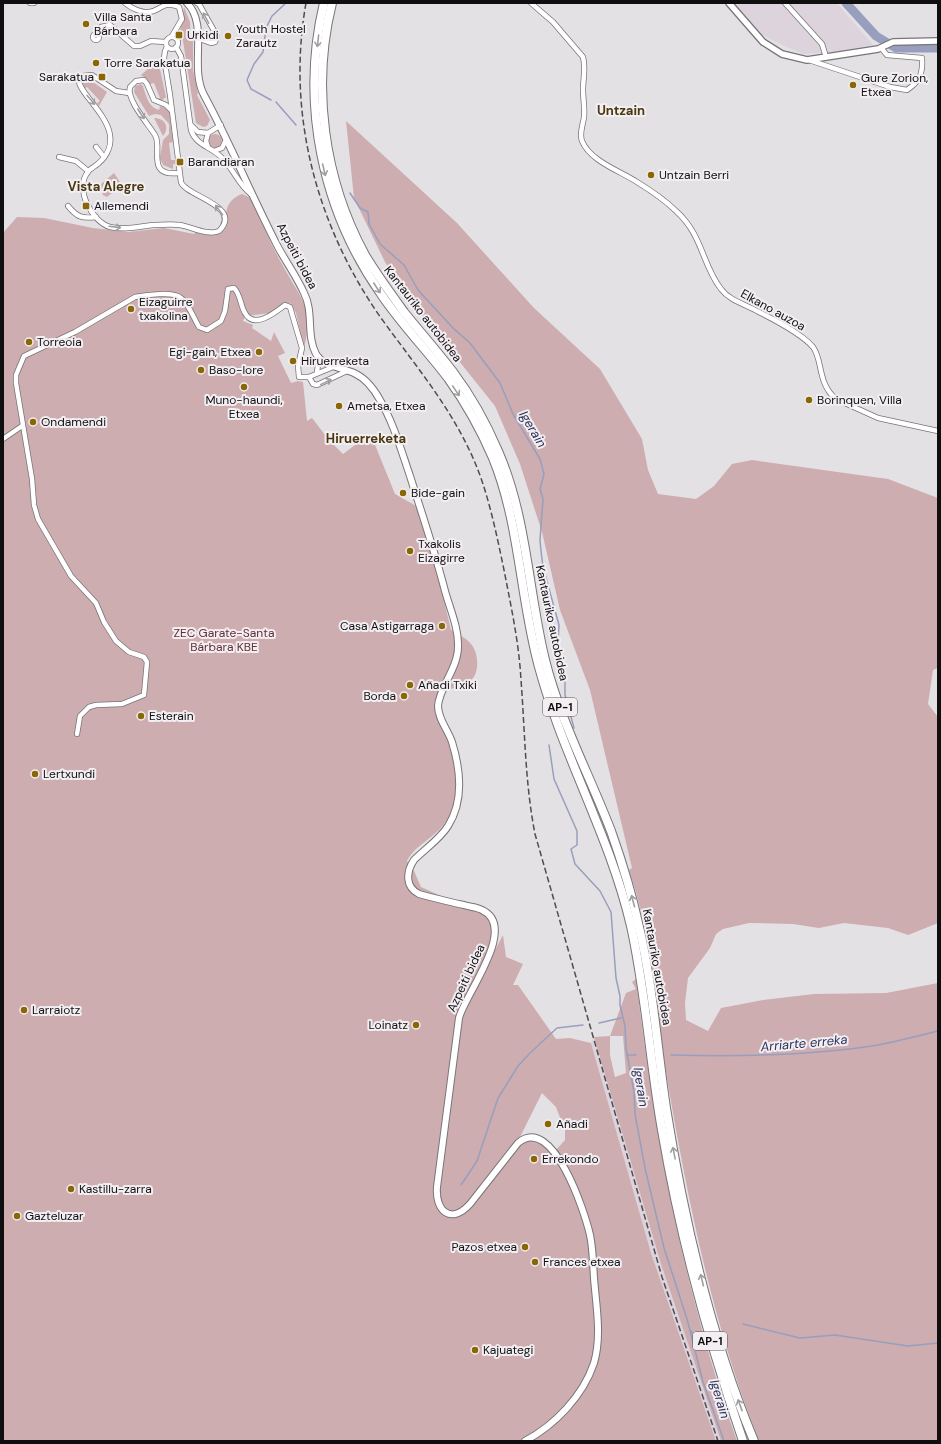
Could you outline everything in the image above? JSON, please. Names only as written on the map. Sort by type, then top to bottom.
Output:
[{"type":"highway","name":"Kantauriko autobidea","points":[[324,3],[317,47],[314,104],[325,176],[341,223],[364,268],[382,296],[448,378],[461,398],[485,439],[502,482],[513,526],[530,630],[547,694],[568,753],[603,835],[628,914],[640,971],[658,1106],[675,1197],[705,1322],[743,1441]]},
{"type":"highway","name":"Kantauriko autobidea","points":[[332,3],[325,46],[322,101],[325,133],[333,174],[349,220],[371,265],[407,315],[449,367],[468,394],[491,434],[508,478],[520,525],[535,613],[546,661],[570,736],[611,834],[636,915],[647,967],[666,1110],[687,1218],[718,1339],[736,1395],[754,1441]]},
{"type":"main road","name":"Azpeiti bidea","points":[[187,3],[195,16],[199,81],[278,247],[309,303],[314,347],[322,361],[363,378],[372,387],[392,421],[433,546],[457,636],[457,660],[438,704],[439,713],[451,738],[459,767],[458,796],[454,813],[448,826],[414,860],[408,873],[410,886],[413,891],[419,894],[483,910],[489,915],[495,928],[495,935],[491,953],[465,1002],[459,1020],[437,1187],[437,1202],[440,1208],[447,1213],[460,1212],[470,1204],[518,1143],[527,1138],[537,1138],[552,1148],[564,1165],[590,1237],[598,1328],[594,1361],[585,1383],[563,1412],[545,1428],[525,1441]]},
{"type":"street","points":[[125,3],[142,12],[149,12],[162,4],[174,4],[179,7],[182,19],[172,36],[168,37],[164,58],[179,173],[183,187],[200,195],[219,209],[223,215],[224,222],[219,231],[212,233],[180,225],[166,224],[131,228],[111,227],[104,224],[96,217],[84,196],[84,178],[88,171],[104,157],[110,146],[110,132],[98,108],[81,89],[79,81],[83,76],[90,75],[116,91],[129,93]]},
{"type":"street","points":[[197,3],[217,36],[215,42],[211,43],[197,38]]},
{"type":"street","name":"Elkano auzoa","points":[[531,3],[553,22],[583,57],[585,63],[583,91],[584,112],[580,131],[582,141],[586,148],[598,158],[639,183],[676,211],[690,226],[700,243],[708,265],[721,289],[730,298],[757,311],[806,340],[814,349],[824,382],[830,394],[836,399],[878,418],[938,430]]},
{"type":"street","points":[[729,3],[762,42],[782,54],[808,60],[890,87],[907,90],[918,83],[923,68],[922,58],[887,55],[882,48]]},
{"type":"street","points":[[785,3],[822,44],[826,57]]},
{"type":"street","points":[[98,34],[102,27],[110,25],[134,46],[140,46],[151,41],[166,45],[171,49],[176,47]]},
{"type":"street","points":[[172,36],[178,41],[176,47],[181,56],[191,124],[196,140],[224,159],[245,190],[253,196]]},
{"type":"street","points":[[808,60],[882,48],[893,42],[938,41]]},
{"type":"street","points":[[171,111],[168,107],[154,100],[144,80],[135,82],[130,87],[129,93],[157,138],[156,158],[159,166],[169,173],[179,173]]},
{"type":"street","points":[[163,104],[167,101],[170,95]]},
{"type":"street","points":[[191,124],[198,132],[208,133],[221,125]]},
{"type":"street","points":[[208,133],[206,141],[208,147]]},
{"type":"street","points":[[214,151],[224,147],[226,135]]},
{"type":"street","points":[[96,147],[104,157]]},
{"type":"street","points":[[59,156],[76,161],[88,171]]},
{"type":"street","points":[[68,206],[76,216],[86,218],[96,217]]},
{"type":"street","points":[[77,734],[80,716],[89,707],[96,705],[122,704],[144,696],[147,662],[144,657],[129,652],[116,641],[90,595],[70,576],[54,550],[36,512],[32,479],[22,426],[16,374],[24,356],[75,332],[135,297],[146,294],[177,295],[182,298],[202,330],[211,328],[221,321],[225,311],[228,289],[234,288],[238,292],[244,313],[248,318],[258,320],[271,316],[287,305],[290,307],[302,348],[298,366],[299,376],[309,377],[317,372],[333,366]]},
{"type":"street","points":[[317,372],[319,357]]},
{"type":"street","points":[[309,377],[313,384],[317,386],[347,371]]},
{"type":"street","points":[[3,439],[22,426]]},
{"type":"shaded area","points":[[734,3],[837,3],[873,45],[837,52],[803,54],[755,31]]},
{"type":"shaded area","points":[[594,1037],[661,1264],[721,1441],[716,1441],[651,1253],[591,1043]]},
{"type":"green space","points":[[184,7],[190,22],[191,40],[193,40],[193,70],[198,93],[197,95],[210,120],[207,126],[203,127],[196,123],[183,41],[180,32]]},
{"type":"green space","points":[[158,60],[166,97],[161,101],[157,99],[160,98],[154,83],[150,84],[147,79],[141,75]]},
{"type":"green space","points":[[86,77],[94,78],[93,82],[107,92],[99,106],[97,103],[100,101],[87,87],[84,89],[82,85],[83,79]]},
{"type":"green space","points":[[141,84],[144,87],[147,98],[152,107],[159,110],[160,106],[169,110],[173,142],[169,143],[171,160],[175,160],[176,164],[173,164],[173,169],[163,165],[160,158],[163,140],[169,134],[169,124],[161,115],[155,114],[149,116],[134,92],[135,86]]},
{"type":"green space","points":[[154,118],[164,121],[166,129],[163,136]]},
{"type":"green space","points":[[346,121],[457,223],[534,308],[600,369],[642,439],[648,470],[658,494],[696,499],[714,486],[732,464],[752,460],[888,479],[938,498],[938,668],[933,670],[928,704],[938,717],[938,923],[908,935],[888,928],[844,923],[819,928],[793,924],[749,923],[723,929],[716,934],[710,948],[688,978],[685,1003],[686,1020],[708,1031],[721,1008],[763,1000],[814,994],[886,993],[938,983],[938,1441],[759,1441],[742,1396],[714,1305],[692,1213],[666,1072],[650,952],[629,870],[632,868],[590,690],[560,610],[542,532],[520,464],[495,406],[410,300],[385,262],[354,198]]},
{"type":"green space","points":[[212,134],[218,134],[222,138],[222,144],[218,148],[212,148],[208,144],[208,138]]},
{"type":"green space","points":[[114,173],[122,185],[107,197],[103,195],[100,185]]},
{"type":"green space","name":"ZEC Garate-Santa Bárbara KBE","points":[[242,194],[251,198],[274,248],[300,295],[304,304],[307,322],[307,334],[304,349],[296,313],[290,303],[282,304],[270,313],[245,316],[243,321],[253,325],[252,328],[271,341],[274,332],[285,353],[278,356],[291,383],[298,381],[303,382],[307,421],[312,418],[329,440],[343,454],[367,436],[371,435],[395,494],[418,507],[438,575],[451,630],[469,642],[476,653],[477,669],[473,678],[465,684],[445,692],[436,702],[447,732],[455,763],[457,779],[456,795],[452,810],[440,829],[419,846],[407,861],[414,871],[421,887],[487,915],[493,927],[492,938],[495,950],[503,935],[506,957],[523,964],[513,985],[518,985],[556,1039],[570,1038],[591,1043],[651,1253],[716,1441],[3,1441],[3,233],[17,217],[44,218],[93,228],[128,232],[164,228],[194,234],[197,230],[220,233],[224,229],[228,207],[232,200]],"holes":[[[542,1093],[556,1107],[562,1123],[565,1123],[565,1140],[555,1151],[532,1138],[517,1143]]]},
{"type":"green space","points":[[636,979],[652,1097],[662,1155],[687,1271],[718,1385],[737,1441],[721,1441],[661,1264],[594,1037],[610,1036],[626,993],[636,989],[632,982]],"holes":[[[610,1036],[623,1036],[626,1073],[615,1077],[610,1055]]]},
{"type":"waterway","name":"Igerain","points":[[271,100],[251,89],[247,80],[254,64],[263,52],[266,28],[272,16],[286,3]]},
{"type":"waterway","points":[[846,3],[876,36],[896,48],[938,48]]},
{"type":"waterway","name":"Igerain","points":[[276,102],[296,125]]},
{"type":"waterway","name":"Igerain","points":[[350,193],[360,208],[368,212],[369,224],[380,244],[404,265],[418,290],[453,328],[470,343],[500,383],[513,414],[540,459],[544,474],[540,489],[543,499],[540,540],[543,567],[559,625],[558,643],[565,670],[565,695],[574,728]]},
{"type":"waterway","name":"Igerain","points":[[549,745],[554,779],[577,831],[577,845],[571,849],[575,864],[600,891],[611,912],[616,978],[625,1026],[626,1048],[634,1092],[635,1114],[645,1168],[664,1248],[687,1319],[703,1382],[724,1441]]},
{"type":"waterway","points":[[599,1023],[621,1018]]},
{"type":"waterway","points":[[461,1185],[477,1161],[498,1098],[518,1066],[557,1028],[583,1025]]},
{"type":"waterway","name":"Arriarte erreka","points":[[671,1055],[749,1056],[800,1054],[878,1045],[938,1031]]},
{"type":"waterway","name":"Arriarte erreka","points":[[627,1055],[636,1055]]},
{"type":"waterway","points":[[743,1324],[800,1338],[835,1335],[908,1346],[938,1343]]},
{"type":"waterway","name":"Igerain","points":[[690,1330],[694,1335],[700,1337]]},
{"type":"railway","points":[[306,3],[301,45],[300,86],[304,127],[312,168],[324,208],[339,246],[359,283],[381,318],[425,377],[452,418],[464,439],[483,484],[492,516],[517,638],[527,777],[535,834],[662,1277],[718,1441]]},
{"type":"place","name":"Villa Santa Bárbara","points":[[86,24]]},
{"type":"place","name":"Urkidi","points":[[179,35]]},
{"type":"place","name":"Youth Hostel Zarautz","points":[[228,36]]},
{"type":"place","name":"Torre Sarakatua","points":[[96,63]]},
{"type":"place","name":"Sarakatua","points":[[102,77]]},
{"type":"place","name":"Gure Zorion, Etxea","points":[[853,85]]},
{"type":"place","name":"Barandiaran","points":[[180,162]]},
{"type":"place","name":"Untzain Berri","points":[[651,175]]},
{"type":"place","name":"Allemendi","points":[[86,206]]},
{"type":"place","name":"Eizaguirre txakolina","points":[[131,309]]},
{"type":"place","name":"Torreoia","points":[[29,342]]},
{"type":"place","name":"Egi-gain, Etxea","points":[[259,352]]},
{"type":"place","name":"Hiruerreketa","points":[[293,361]]},
{"type":"place","name":"Baso-lore","points":[[201,370]]},
{"type":"place","name":"Muno-haundi, Etxea","points":[[244,387]]},
{"type":"place","name":"Borinquen, Villa","points":[[809,400]]},
{"type":"place","name":"Ametsa, Etxea","points":[[339,406]]},
{"type":"place","name":"Ondamendi","points":[[33,422]]},
{"type":"place","name":"Bide-gain","points":[[403,493]]},
{"type":"place","name":"Txakolis Eizagirre","points":[[410,551]]},
{"type":"place","name":"Casa Astigarraga","points":[[442,626]]},
{"type":"place","name":"Añadi Txiki","points":[[410,685]]},
{"type":"place","name":"Borda","points":[[404,696]]},
{"type":"place","name":"Esterain","points":[[141,716]]},
{"type":"place","name":"Lertxundi","points":[[35,774]]},
{"type":"place","name":"Larraiotz","points":[[24,1010]]},
{"type":"place","name":"Loinatz","points":[[416,1025]]},
{"type":"place","name":"Añadi","points":[[548,1124]]},
{"type":"place","name":"Errekondo","points":[[534,1159]]},
{"type":"place","name":"Kastillu-zarra","points":[[71,1189]]},
{"type":"place","name":"Gazteluzar","points":[[17,1216]]},
{"type":"place","name":"Pazos etxea","points":[[525,1247]]},
{"type":"place","name":"Frances etxea","points":[[535,1262]]},
{"type":"place","name":"Kajuategi","points":[[475,1350]]},
{"type":"district","name":"Untzain","points":[[621,110]]},
{"type":"district","name":"Vista Alegre","points":[[106,186]]},
{"type":"district","name":"Hiruerreketa","points":[[366,438]]}]
